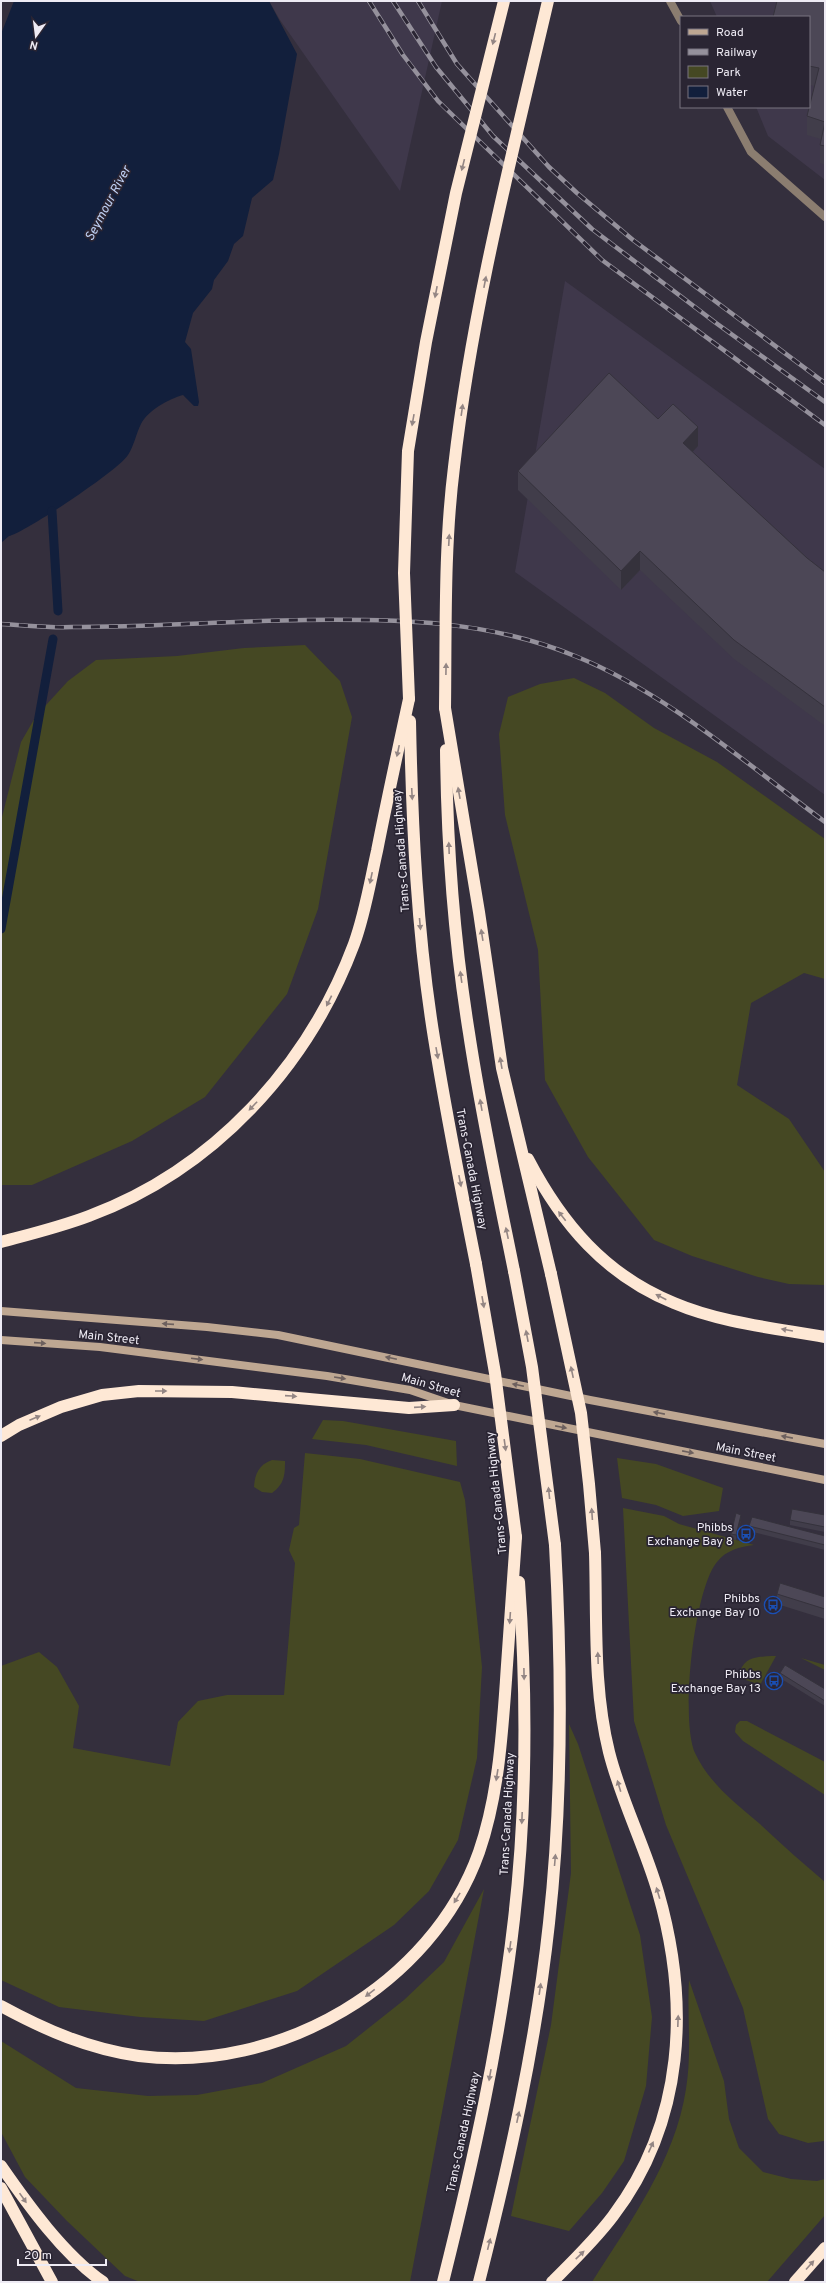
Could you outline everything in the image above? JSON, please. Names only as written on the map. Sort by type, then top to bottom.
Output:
[{"type":"highway","points":[[1,1242],[45,1231],[91,1215],[138,1193],[174,1173],[210,1148],[271,1088],[298,1052],[320,1018],[354,943],[367,895],[409,700],[404,573],[408,451],[426,342],[456,193],[504,1]]},
{"type":"highway","points":[[548,1],[499,210],[470,354],[453,476],[447,588],[445,708],[479,912],[502,1068],[551,1274],[581,1413],[589,1484],[594,1553],[599,1674],[604,1720],[619,1788],[657,1889],[670,1934],[676,1976],[678,2008],[676,2056],[668,2097],[659,2125],[637,2179],[613,2216],[586,2249],[552,2282]]},
{"type":"highway","name":"Trans-Canada Highway","points":[[409,700],[415,865],[423,950],[434,1037],[495,1373],[516,1537],[523,1639],[525,1732],[522,1826],[514,1919],[501,2013],[485,2104],[466,2191],[443,2282]]},
{"type":"highway","name":"Trans-Canada Highway","points":[[445,708],[450,856],[457,947],[482,1114],[532,1367],[555,1545],[560,1639],[560,1733],[557,1828],[549,1923],[536,2019],[519,2111],[480,2282]]},
{"type":"highway","points":[[519,1142],[553,1204],[578,1237],[607,1264],[638,1285],[674,1303],[707,1314],[825,1336]]},
{"type":"highway","points":[[1,1436],[19,1425],[61,1407],[102,1395],[139,1390],[232,1392],[409,1408],[454,1405]]},
{"type":"highway","points":[[1,2006],[43,2029],[88,2046],[140,2056],[190,2057],[238,2051],[279,2040],[314,2026],[360,2002],[394,1975],[426,1942],[445,1917],[465,1884],[479,1852],[488,1818],[502,1738],[516,1537]]},
{"type":"highway","points":[[1,2166],[31,2209],[63,2246],[103,2282]]},
{"type":"highway","points":[[1,2188],[52,2282]]},
{"type":"highway","points":[[795,2282],[825,2248]]},
{"type":"main road","name":"Main Street","points":[[1,1311],[207,1327],[278,1335],[590,1400],[825,1444]]},
{"type":"main road","name":"Main Street","points":[[1,1340],[100,1347],[327,1376],[410,1390],[454,1405],[825,1480]]},
{"type":"street","points":[[670,1],[680,19]]},
{"type":"street","points":[[728,108],[751,152],[825,216]]},
{"type":"shaded area","points":[[269,1],[442,1],[400,191],[280,20]]},
{"type":"shaded area","points":[[710,1],[825,1],[825,180],[768,136],[756,108],[810,108],[810,16],[717,16]]},
{"type":"shaded area","points":[[565,281],[825,469],[825,795],[515,572]]},
{"type":"green space","points":[[305,645],[340,681],[352,717],[318,909],[287,994],[205,1097],[132,1141],[32,1185],[1,1185],[1,821],[21,742],[36,716],[68,681],[96,660],[177,656],[244,648]]},
{"type":"green space","points":[[574,678],[605,693],[654,728],[717,762],[825,839],[825,979],[804,973],[751,1003],[737,1085],[789,1119],[825,1172],[825,1285],[789,1284],[758,1277],[692,1256],[654,1240],[588,1157],[545,1080],[538,950],[505,815],[499,734],[508,697],[540,684]]},
{"type":"green space","points":[[323,1420],[343,1421],[456,1441],[457,1466],[366,1445],[312,1439]]},
{"type":"green space","points":[[305,1453],[360,1459],[460,1482],[465,1500],[482,1667],[477,1758],[458,1840],[429,1891],[394,1925],[297,1991],[204,2021],[140,2017],[59,2007],[1,1980],[1,1666],[39,1652],[57,1667],[79,1706],[73,1748],[170,1766],[178,1722],[198,1701],[227,1695],[284,1695],[295,1563],[289,1550],[294,1528],[299,1525]]},
{"type":"green space","points":[[617,1458],[656,1464],[723,1488],[719,1511],[683,1516],[656,1505],[622,1498]]},
{"type":"green space","points":[[272,1460],[285,1461],[283,1479],[276,1490],[272,1493],[262,1492],[254,1487],[255,1478],[258,1470],[264,1464]]},
{"type":"green space","points":[[623,1508],[664,1516],[679,1524],[754,1545],[729,1552],[717,1562],[709,1577],[696,1626],[692,1655],[689,1685],[691,1736],[695,1753],[701,1764],[723,1792],[825,1882],[824,2141],[808,2143],[779,2134],[768,2119],[743,2008],[666,1825],[634,1721]]},
{"type":"green space","points":[[776,1656],[760,1685],[743,1679],[740,1671],[746,1662],[753,1658]]},
{"type":"green space","points":[[801,1658],[825,1665],[825,1670]]},
{"type":"green space","points":[[740,1721],[747,1721],[825,1762],[825,1795],[743,1741],[735,1732],[736,1725]]},
{"type":"green space","points":[[569,1724],[578,1744],[640,1935],[652,2017],[646,2086],[624,2161],[602,2193],[569,2231],[511,2216],[551,2025],[571,1873]]},
{"type":"green space","points":[[484,1889],[410,2282],[140,2282],[125,2276],[67,2221],[25,2177],[1,2132],[1,2041],[76,2088],[148,2096],[197,2095],[262,2083],[346,2046],[404,2000],[444,1962]]},
{"type":"green space","points":[[689,1980],[724,2081],[729,2119],[739,2148],[763,2172],[791,2179],[817,2181],[825,2179],[825,2215],[767,2282],[592,2282],[636,2214],[672,2141],[680,2116],[688,2075]]},
{"type":"water","name":"Seymour River","points":[[14,1],[269,1],[297,54],[273,180],[252,198],[243,236],[234,244],[228,261],[214,280],[212,289],[193,313],[185,342],[191,349],[199,402],[198,406],[194,406],[183,395],[159,406],[144,419],[128,455],[121,463],[71,500],[33,524],[9,536],[1,543],[1,34]]},
{"type":"building","points":[[777,1],[825,1],[825,122],[807,116],[819,68],[810,66],[810,16],[773,16]]},
{"type":"building","points":[[825,122],[825,146],[820,145]]},
{"type":"building","points":[[609,373],[658,419],[673,404],[698,427],[683,443],[807,558],[825,572],[825,707],[734,640],[640,551],[621,571],[518,471]]},
{"type":"building","points":[[792,1509],[825,1515],[825,1527],[790,1520]]},
{"type":"building","points":[[736,1513],[741,1515],[736,1535],[731,1534]]},
{"type":"building","points":[[752,1517],[825,1536],[825,1545],[749,1526]]},
{"type":"building","points":[[780,1583],[825,1597],[825,1609],[777,1594]]},
{"type":"building","points":[[785,1665],[825,1689],[825,1701],[780,1673]]},
{"type":"waterway","points":[[52,511],[58,611]]},
{"type":"waterway","points":[[1,929],[53,639]]},
{"type":"railway","points":[[369,1],[403,55],[438,101],[602,260],[825,425]]},
{"type":"railway","points":[[393,1],[436,67],[493,136],[592,229],[716,323],[825,402]]},
{"type":"railway","points":[[418,1],[457,64],[549,167],[577,193],[633,240],[825,383]]},
{"type":"railway","points":[[1,624],[63,627],[375,620],[442,624],[509,635],[542,644],[575,656],[608,671],[641,689],[673,709],[735,753],[825,822]]},
{"type":"place","name":"Phibbs Exchange Bay 8","points":[[746,1534]]},
{"type":"place","name":"Phibbs Exchange Bay 10","points":[[773,1605]]},
{"type":"place","name":"Phibbs Exchange Bay 13","points":[[774,1681]]}]
